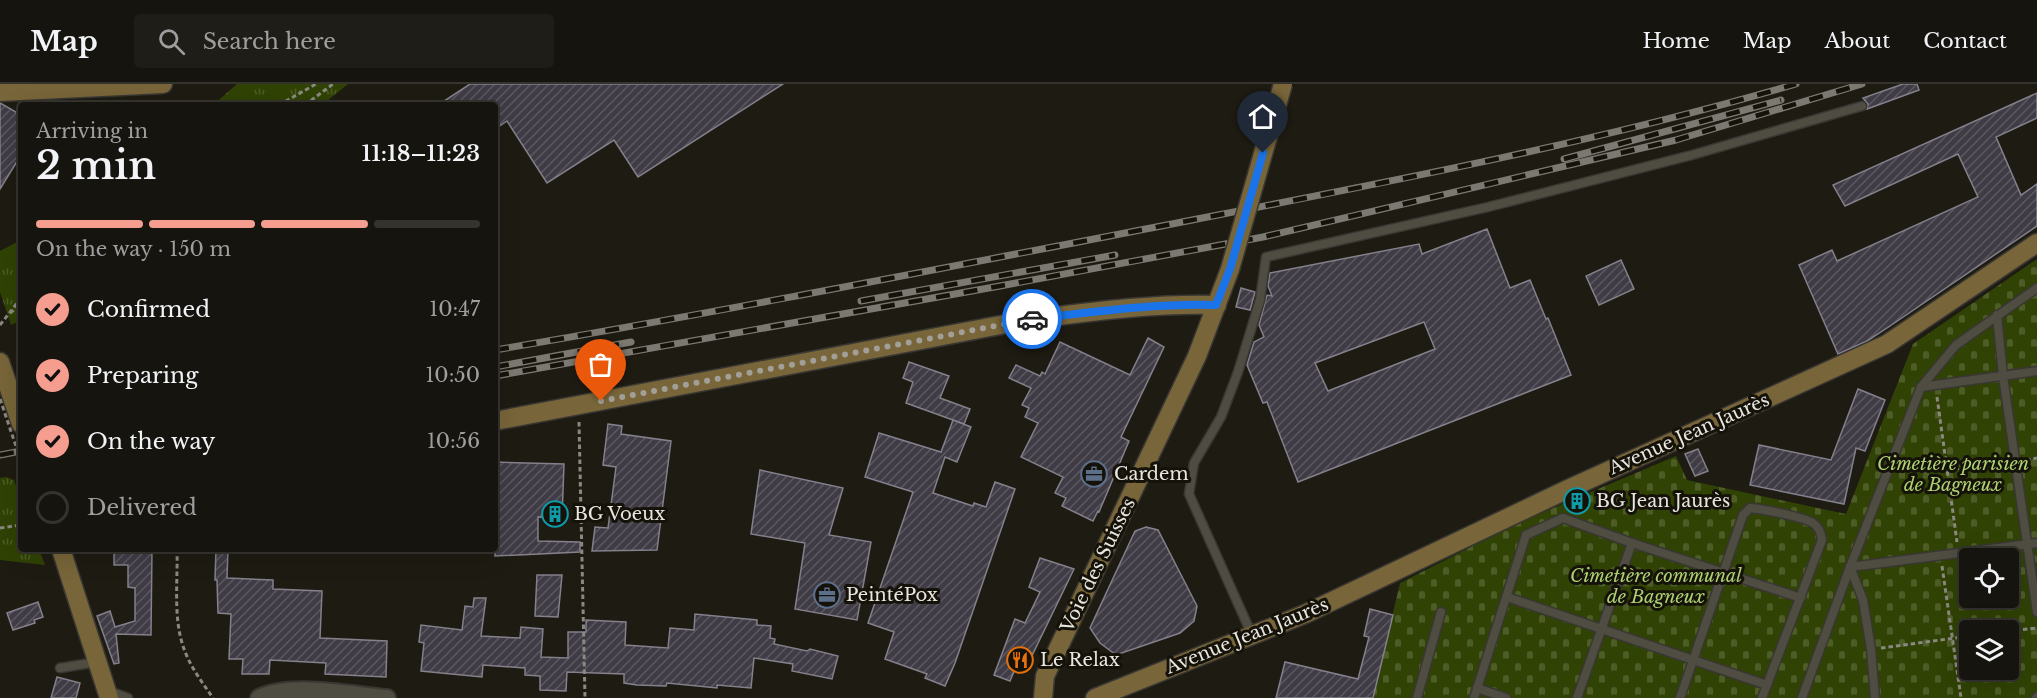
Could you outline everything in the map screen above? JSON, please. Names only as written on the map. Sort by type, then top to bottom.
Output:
[{"type":"street","points":[[0,92],[162,84]]},
{"type":"street","name":"Voie des Suisses","points":[[1043,698],[1045,676],[1197,356],[1230,269],[1283,84]]},
{"type":"street","name":"Avenue Jean Jaurès","points":[[1095,698],[1305,614],[1577,485],[1887,344],[2037,243]]},
{"type":"street","points":[[498,420],[1027,320],[1115,309],[1216,305]]},
{"type":"street","points":[[0,362],[18,415]]},
{"type":"street","points":[[62,552],[108,694]]},
{"type":"street","points":[[259,698],[290,689],[387,698]]},
{"type":"lane","points":[[1252,635],[1189,494],[1194,463],[1221,417],[1238,372],[1260,300],[1266,257],[1500,204],[1692,155],[1862,106]]},
{"type":"lane","points":[[1802,698],[1850,567],[1921,387],[1956,345],[2037,288]]},
{"type":"lane","points":[[1997,315],[2003,376],[2016,461],[2032,543],[2037,612]]},
{"type":"lane","points":[[1921,387],[2037,371]]},
{"type":"lane","points":[[1680,698],[1743,515],[1750,508],[1812,522],[1821,532],[1822,540],[1762,698]]},
{"type":"lane","points":[[1474,698],[1526,535],[1563,518],[1801,598]]},
{"type":"lane","points":[[1577,698],[1632,543]]},
{"type":"lane","points":[[1996,548],[2032,543]]},
{"type":"lane","points":[[1850,567],[1959,553]]},
{"type":"lane","points":[[1850,567],[1863,600],[1871,649],[1875,698]]},
{"type":"lane","points":[[1507,597],[1767,685]]},
{"type":"lane","points":[[1417,698],[1441,612]]},
{"type":"lane","points":[[60,668],[97,662]]},
{"type":"lane","points":[[1477,688],[1506,698]]},
{"type":"lane","points":[[108,694],[128,698]]},
{"type":"path","points":[[284,102],[316,84]]},
{"type":"path","points":[[309,102],[333,84]]},
{"type":"path","points":[[0,325],[18,302]]},
{"type":"path","points":[[8,314],[18,308]]},
{"type":"path","points":[[1935,385],[1959,553]]},
{"type":"path","points":[[0,399],[18,452]]},
{"type":"path","points":[[579,405],[585,698]]},
{"type":"path","points":[[1947,470],[2037,458]]},
{"type":"path","points":[[0,528],[18,525]]},
{"type":"path","points":[[177,552],[178,624],[183,647],[213,698]]},
{"type":"path","points":[[1941,555],[1961,698]]},
{"type":"path","points":[[2019,630],[2037,628]]},
{"type":"path","points":[[1871,649],[1959,638]]},
{"type":"green space","points":[[237,84],[348,84],[326,102],[216,102]]},
{"type":"green space","points":[[18,242],[18,322],[11,325],[0,292],[0,251]]},
{"type":"green space","points":[[2037,259],[2037,698],[1373,698],[1400,583],[1520,522],[1676,456],[1687,480],[1846,514],[1913,344]]},
{"type":"green space","points":[[6,477],[14,480],[18,491],[18,552],[40,552],[45,565],[0,560],[0,478]]},
{"type":"building","points":[[470,84],[783,84],[638,177],[614,140],[547,183],[507,121],[498,127],[498,102],[443,102]]},
{"type":"building","points":[[1903,84],[1917,84],[1919,90],[1867,109],[1868,104],[1863,98]]},
{"type":"building","points":[[2037,93],[2037,118],[1996,137],[2021,195],[2037,184],[2037,226],[1867,341],[1838,354],[1799,265],[1832,250],[1837,261],[1978,197],[1958,154],[1845,206],[1833,185]]},
{"type":"building","points":[[0,103],[18,113],[18,164],[16,163],[0,189]]},
{"type":"building","points":[[1487,229],[1510,288],[1530,280],[1571,375],[1298,482],[1267,402],[1263,403],[1247,365],[1254,342],[1264,337],[1259,325],[1267,295],[1272,296],[1268,286],[1270,273],[1419,244],[1422,254]],"holes":[[[1424,322],[1435,349],[1328,391],[1315,363]]]},
{"type":"building","points":[[1621,260],[1634,289],[1599,305],[1586,276]]},
{"type":"building","points":[[1241,288],[1255,292],[1250,310],[1236,307]]},
{"type":"building","points":[[1148,338],[1164,347],[1121,437],[1129,441],[1093,521],[1062,506],[1066,498],[1055,493],[1063,477],[1021,457],[1038,423],[1025,417],[1029,408],[1022,405],[1031,388],[1009,378],[1016,365],[1040,376],[1042,372],[1045,374],[1060,342],[1130,375]]},
{"type":"building","points":[[909,362],[949,376],[940,398],[970,409],[964,424],[906,403],[913,382],[903,378]]},
{"type":"building","points":[[1858,389],[1885,400],[1865,451],[1856,448],[1844,504],[1750,485],[1759,445],[1831,460]]},
{"type":"building","points":[[953,420],[971,427],[957,462],[945,457],[933,493],[973,506],[974,503],[986,507],[995,482],[1015,489],[945,686],[925,678],[927,674],[885,659],[894,632],[868,623],[913,492],[865,477],[879,433],[941,452]]},
{"type":"building","points":[[608,424],[622,426],[621,434],[671,441],[657,550],[592,551],[595,527],[608,528],[616,467],[603,465]]},
{"type":"building","points":[[1698,449],[1708,471],[1695,476],[1685,454]]},
{"type":"building","points":[[498,462],[564,464],[562,518],[538,517],[538,541],[580,542],[580,552],[495,556],[495,552],[498,552]]},
{"type":"building","points":[[760,470],[843,488],[829,535],[871,542],[857,620],[795,609],[805,543],[751,534]]},
{"type":"building","points":[[1146,527],[1158,530],[1197,606],[1194,621],[1180,633],[1116,655],[1100,643],[1090,628],[1135,531]]},
{"type":"building","points":[[114,552],[152,552],[151,635],[116,634],[119,663],[114,664],[97,616],[110,611],[115,627],[135,621],[135,588],[128,587],[128,565],[114,565]]},
{"type":"building","points":[[216,552],[228,552],[227,578],[273,580],[273,589],[322,591],[320,638],[387,641],[386,677],[325,674],[326,663],[270,660],[269,674],[242,674],[243,659],[229,659],[231,614],[218,613],[217,580],[215,580]]},
{"type":"building","points":[[1040,558],[1074,569],[1024,672],[1015,669],[1010,681],[994,675],[1015,619],[1025,623],[1040,592],[1029,587]]},
{"type":"building","points":[[537,575],[562,575],[558,617],[535,616]]},
{"type":"building","points":[[474,598],[486,598],[481,636],[520,638],[521,627],[543,629],[541,657],[568,658],[568,632],[586,632],[586,620],[626,622],[625,645],[668,648],[670,628],[694,630],[695,614],[757,620],[757,625],[771,626],[770,638],[775,639],[774,644],[838,656],[832,679],[792,671],[793,664],[754,658],[751,688],[717,685],[717,688],[667,683],[666,686],[637,685],[624,683],[624,674],[567,672],[566,691],[540,690],[540,676],[525,675],[525,668],[483,665],[482,677],[421,671],[424,643],[419,642],[421,625],[462,630],[465,606],[473,607]]},
{"type":"building","points":[[38,602],[43,617],[34,620],[35,623],[13,630],[7,613]]},
{"type":"building","points":[[1370,609],[1393,615],[1373,698],[1276,698],[1285,662],[1358,679],[1369,637],[1364,636]]},
{"type":"building","points":[[57,677],[80,683],[76,698],[51,698]]},
{"type":"railway","points":[[498,349],[823,291],[1475,164],[1636,127],[1796,84]]},
{"type":"railway","points":[[498,375],[1263,237],[1676,140],[1862,84]]},
{"type":"railway","points":[[1564,159],[1781,100]]},
{"type":"railway","points":[[861,301],[1115,255]]},
{"type":"railway","points":[[498,366],[631,342]]},
{"type":"railway","points":[[0,455],[18,452]]},
{"type":"way so far","points":[[601,401],[1032,319]]},
{"type":"place","name":"Cardem","points":[[1094,474]]},
{"type":"place","name":"BG Jean Jaurès","points":[[1577,501]]},
{"type":"place","name":"BG Voeux","points":[[555,514]]},
{"type":"place","name":"PeintéPox","points":[[827,595]]},
{"type":"place","name":"Le Relax","points":[[1020,660]]},
{"type":"route","points":[[1032,319],[1115,309],[1216,305],[1230,269],[1263,153]]},
{"type":"park label","name":"Cimetière parisien de Bagneux","points":[[1953,474]]},
{"type":"park label","name":"Cimetière communal de Bagneux","points":[[1656,586]]}]
